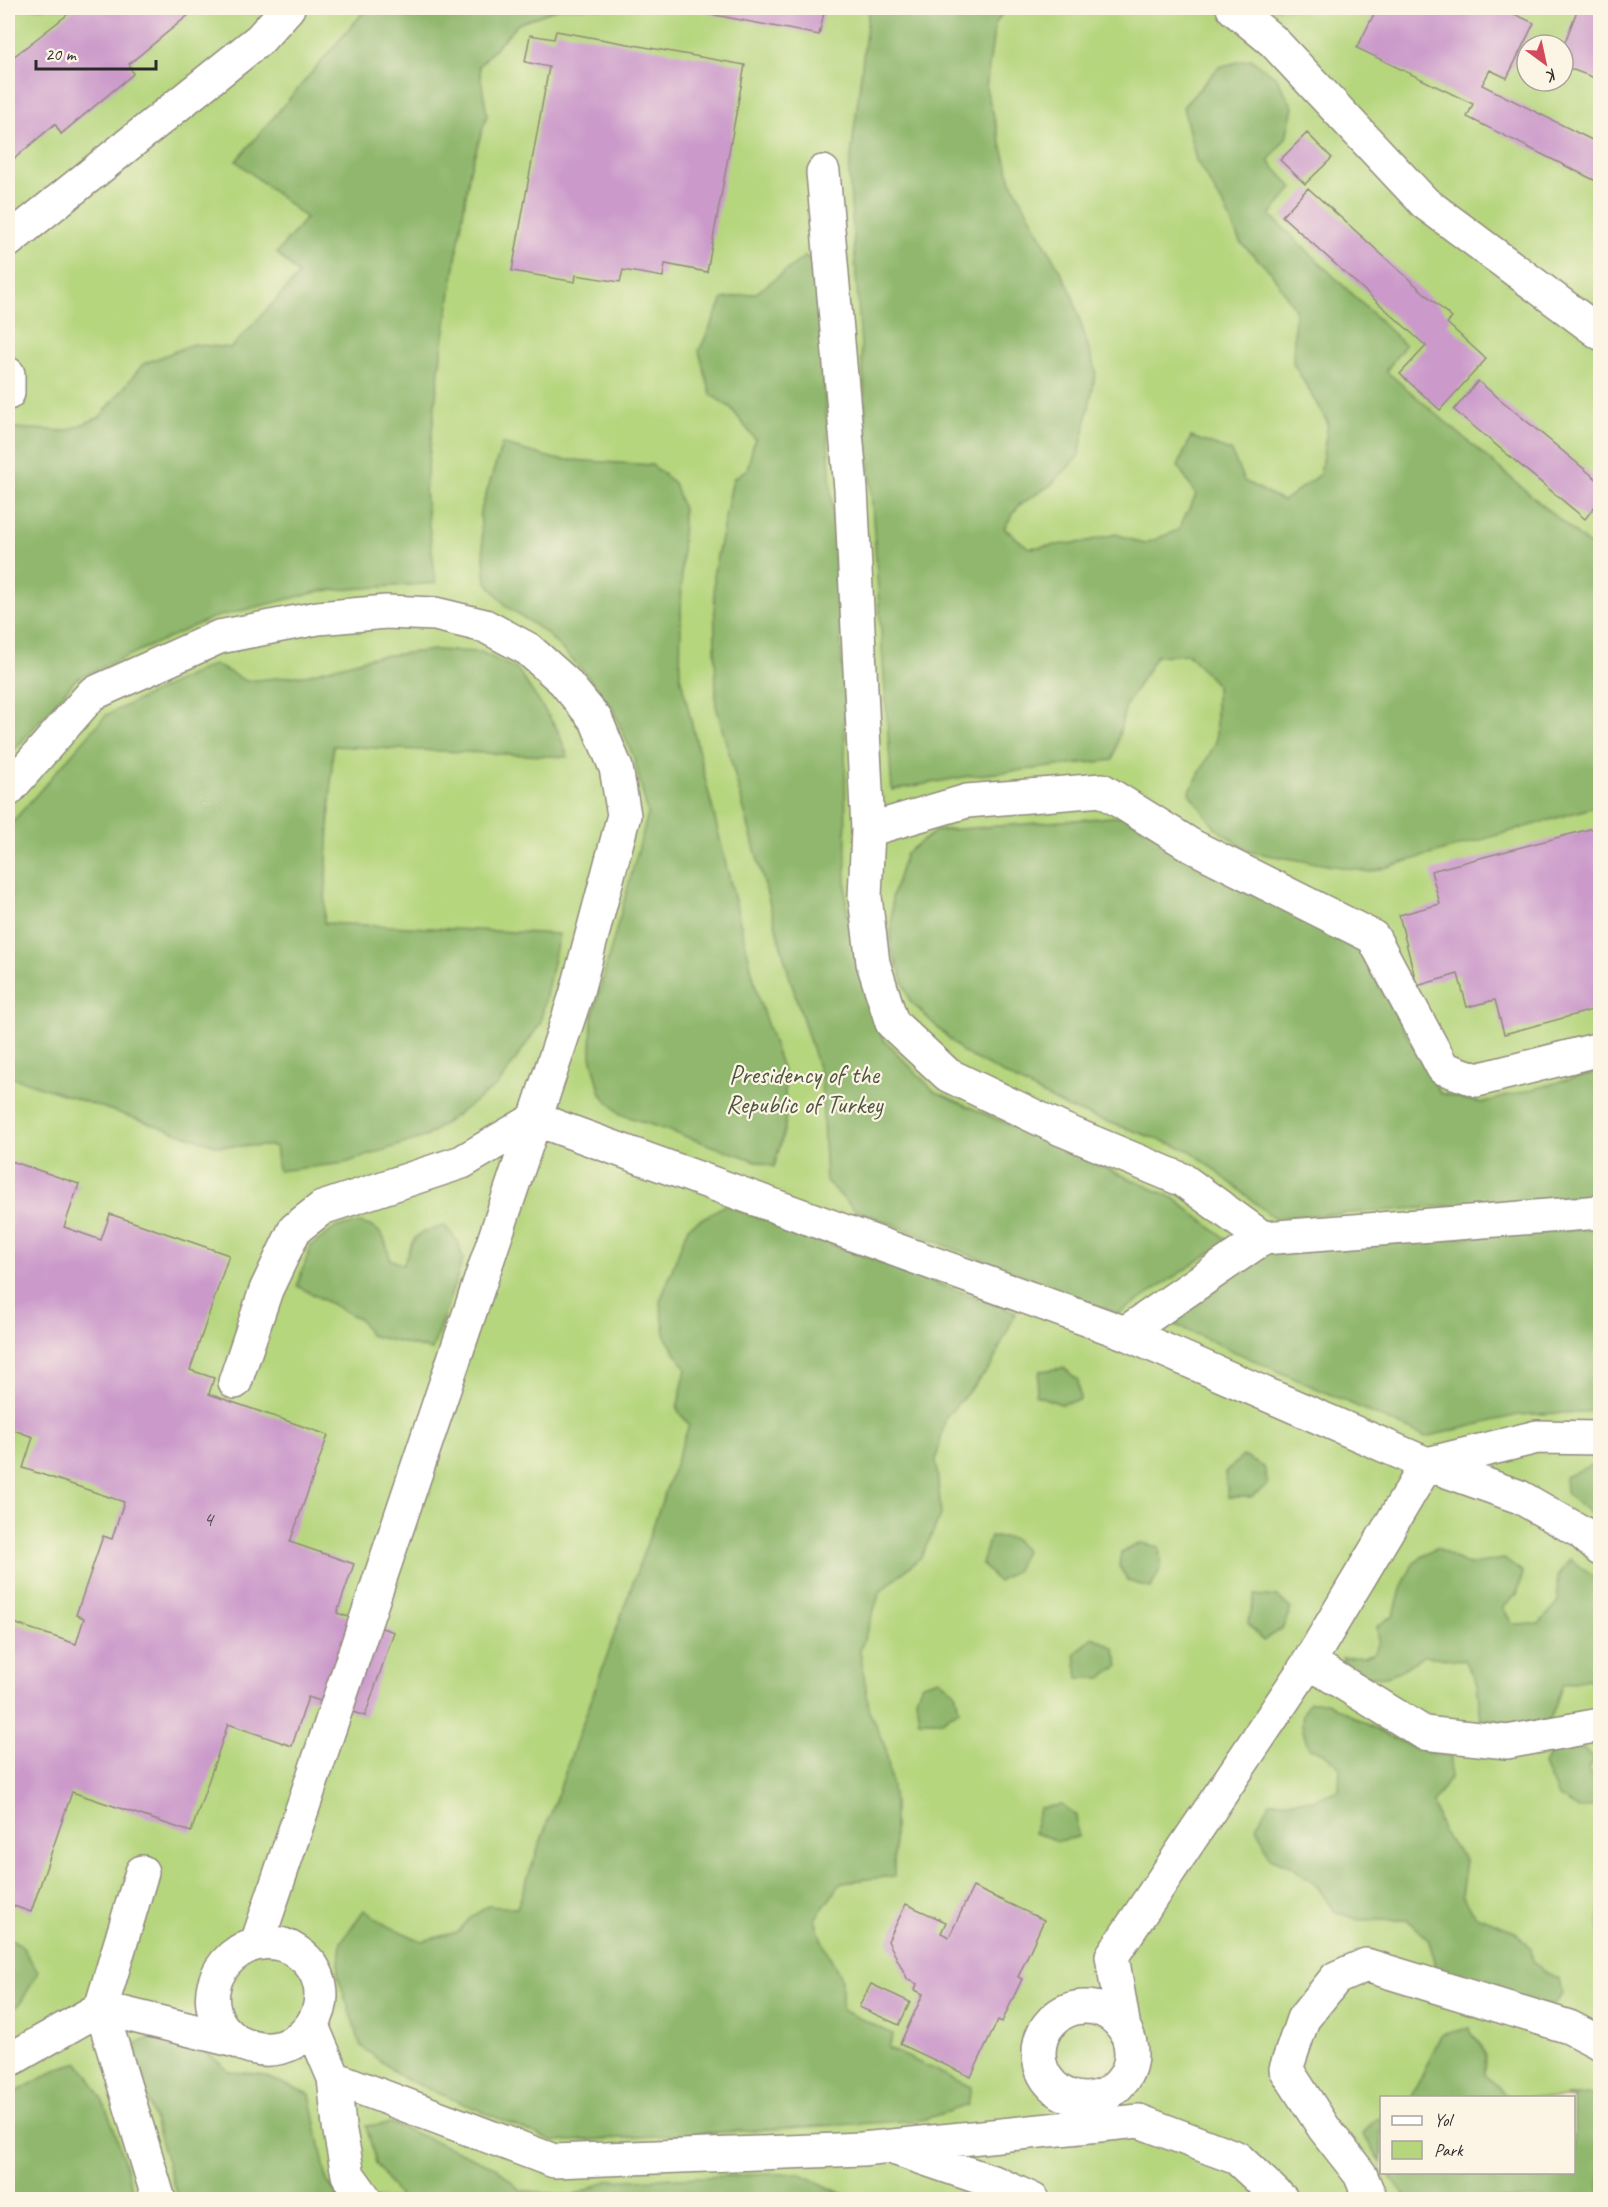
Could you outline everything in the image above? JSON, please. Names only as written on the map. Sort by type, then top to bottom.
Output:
[{"type":"lane","points":[[8,241],[260,39],[288,8]]},
{"type":"lane","points":[[1233,8],[1273,41],[1425,203],[1600,333]]},
{"type":"lane","points":[[823,172],[851,489],[868,830],[866,897],[873,963],[892,1023],[948,1075],[1061,1129],[1183,1180],[1263,1238]]},
{"type":"lane","points":[[8,374],[8,393]]},
{"type":"lane","points":[[8,790],[92,694],[219,637],[318,618],[386,612],[435,614],[485,626],[528,649],[564,681],[596,720],[616,768],[624,815],[576,995],[256,1943]]},
{"type":"lane","points":[[868,830],[967,801],[1102,790],[1192,846],[1373,937],[1443,1068],[1477,1080],[1600,1049]]},
{"type":"lane","points":[[535,1119],[1125,1333],[1427,1464],[1521,1497],[1581,1532],[1600,1549]]},
{"type":"lane","points":[[235,1382],[266,1290],[295,1230],[322,1208],[462,1162],[535,1119]]},
{"type":"lane","points":[[1125,1333],[1263,1238],[1600,1212]]},
{"type":"lane","points":[[1139,2121],[1130,2064],[1130,2041],[1124,2028],[1112,1956],[1309,1662],[1427,1464],[1537,1437],[1600,1438]]},
{"type":"lane","points":[[1309,1662],[1424,1733],[1507,1742],[1600,1725]]},
{"type":"lane","points":[[142,1872],[101,2008],[159,2199]]},
{"type":"lane","points":[[271,1942],[285,1945],[297,1952],[308,1961],[315,1973],[321,2000],[312,2026],[291,2045],[277,2049],[249,2048],[236,2041],[218,2020],[214,2007],[213,1993],[222,1966],[239,1950],[256,1943],[271,1942]]},
{"type":"lane","points":[[1371,2199],[1360,2174],[1324,2128],[1286,2069],[1303,2019],[1336,1978],[1365,1965],[1569,2027],[1600,2043]]},
{"type":"lane","points":[[1124,2028],[1113,2017],[1097,2008],[1085,2006],[1073,2008],[1052,2020],[1044,2030],[1038,2053],[1044,2076],[1052,2086],[1072,2098],[1084,2099],[1108,2094],[1125,2076],[1130,2064]]},
{"type":"lane","points":[[8,2061],[101,2008],[236,2041]]},
{"type":"lane","points":[[312,2026],[334,2078],[339,2126],[348,2175],[366,2199]]},
{"type":"lane","points":[[334,2078],[554,2161],[862,2149],[1139,2121],[1237,2158],[1282,2199]]},
{"type":"lane","points":[[886,2145],[996,2183],[1033,2199]]},
{"type":"green space","name":"Presidency of the Republic of Turkey","points":[[8,8],[1600,8],[1600,2199],[8,2199]]},
{"type":"green space","points":[[367,8],[559,8],[518,24],[479,66],[487,115],[470,170],[440,362],[425,492],[436,583],[321,591],[212,618],[76,679],[8,757],[8,434],[13,428],[66,431],[100,417],[143,364],[193,344],[231,348],[299,275],[277,253],[306,218],[236,161]]},
{"type":"green space","points":[[869,8],[1006,8],[995,24],[986,88],[1011,181],[1071,291],[1096,372],[1079,456],[1051,485],[1019,505],[1004,528],[1029,548],[1084,542],[1116,534],[1144,544],[1178,530],[1196,495],[1178,466],[1191,437],[1231,451],[1244,481],[1283,501],[1320,474],[1328,423],[1293,363],[1295,309],[1271,272],[1240,242],[1225,208],[1196,160],[1183,107],[1219,67],[1250,59],[1276,77],[1293,107],[1286,138],[1268,161],[1293,188],[1270,215],[1405,345],[1386,371],[1589,545],[1600,540],[1600,811],[1598,806],[1370,872],[1250,852],[1215,828],[1189,793],[1216,742],[1216,684],[1188,654],[1156,656],[1126,705],[1113,760],[969,776],[892,790],[849,173]]},
{"type":"green space","points":[[806,256],[813,264],[818,288],[845,705],[846,903],[859,973],[884,1040],[934,1091],[1175,1199],[1228,1241],[1118,1314],[854,1209],[826,1181],[821,1077],[789,975],[716,706],[714,571],[733,479],[747,469],[755,439],[730,407],[711,395],[699,351],[723,299],[756,293]]},
{"type":"green space","points":[[502,444],[555,459],[652,465],[674,483],[683,509],[680,675],[759,1000],[785,1077],[785,1128],[774,1167],[620,1114],[601,1094],[591,1056],[592,1018],[648,814],[634,758],[613,710],[585,673],[546,633],[506,606],[486,581],[480,513]]},
{"type":"green space","points":[[434,650],[481,652],[518,670],[557,729],[568,757],[333,746],[324,923],[559,934],[540,1024],[499,1084],[427,1136],[345,1163],[278,1171],[275,1146],[218,1146],[8,1076],[8,827],[106,715],[214,664],[246,681],[306,675],[373,657]]},
{"type":"green space","points":[[1124,816],[1360,952],[1440,1093],[1481,1103],[1600,1071],[1600,1196],[1274,1218],[1191,1151],[1068,1108],[964,1053],[910,1001],[891,947],[892,896],[906,853],[936,831]]},
{"type":"green space","points":[[725,1205],[1016,1312],[991,1366],[946,1417],[936,1459],[941,1515],[921,1557],[880,1592],[860,1651],[870,1713],[886,1749],[894,1802],[894,1876],[842,1882],[815,1919],[822,1941],[842,1980],[842,2010],[893,2034],[888,2048],[971,2087],[968,2105],[922,2120],[554,2142],[403,2078],[361,2046],[338,1976],[341,1942],[364,1910],[386,1925],[422,1941],[458,1932],[471,1917],[488,1906],[517,1908],[689,1425],[677,1409],[686,1369],[666,1338],[660,1302],[688,1227]]},
{"type":"green space","points":[[360,1223],[379,1231],[385,1240],[390,1259],[403,1265],[413,1241],[426,1231],[445,1226],[458,1242],[463,1259],[432,1350],[369,1335],[361,1320],[297,1286],[311,1246],[337,1227]]},
{"type":"green space","points":[[1600,1228],[1600,1411],[1518,1415],[1425,1437],[1171,1323],[1264,1251]]},
{"type":"green space","points":[[1064,1368],[1078,1380],[1080,1400],[1061,1404],[1035,1395],[1040,1371]]},
{"type":"green space","points":[[1243,1456],[1264,1467],[1268,1485],[1251,1497],[1228,1497],[1225,1473]]},
{"type":"green space","points":[[1593,1464],[1600,1466],[1600,1521],[1566,1493],[1565,1477]]},
{"type":"green space","points":[[990,1536],[1012,1538],[1025,1550],[1016,1570],[998,1582],[982,1564]]},
{"type":"green space","points":[[1141,1543],[1159,1547],[1161,1567],[1151,1588],[1128,1581],[1119,1566],[1121,1552]]},
{"type":"green space","points":[[1436,1548],[1468,1565],[1504,1559],[1523,1573],[1517,1594],[1503,1608],[1513,1625],[1539,1624],[1558,1603],[1557,1577],[1570,1559],[1600,1582],[1600,1687],[1588,1679],[1563,1684],[1549,1722],[1522,1725],[1481,1719],[1477,1684],[1464,1660],[1423,1656],[1396,1672],[1381,1677],[1350,1672],[1342,1658],[1363,1657],[1375,1653],[1379,1641],[1377,1626],[1394,1615],[1402,1586],[1414,1562]]},
{"type":"green space","points":[[1255,1595],[1278,1597],[1291,1609],[1282,1629],[1263,1641],[1248,1623]]},
{"type":"green space","points":[[1093,1637],[1114,1648],[1119,1666],[1101,1678],[1078,1678],[1075,1654]]},
{"type":"green space","points":[[939,1679],[955,1692],[959,1710],[942,1721],[919,1721],[916,1698],[922,1684]]},
{"type":"green space","points":[[1309,1702],[1327,1702],[1388,1736],[1430,1753],[1451,1756],[1450,1778],[1433,1803],[1442,1832],[1466,1861],[1461,1895],[1476,1916],[1516,1931],[1531,1949],[1533,1961],[1544,1972],[1559,1978],[1562,1993],[1553,2005],[1532,2005],[1437,1975],[1430,1943],[1407,1920],[1359,1920],[1334,1911],[1317,1886],[1290,1866],[1270,1858],[1256,1826],[1270,1802],[1313,1800],[1339,1790],[1340,1767],[1324,1753],[1309,1748],[1304,1736],[1302,1719]]},
{"type":"green space","points":[[1568,1745],[1583,1749],[1595,1760],[1588,1769],[1597,1782],[1595,1805],[1579,1809],[1558,1796],[1544,1765],[1554,1746]]},
{"type":"green space","points":[[1062,1805],[1076,1816],[1078,1837],[1059,1841],[1034,1833],[1039,1808]]},
{"type":"green space","points":[[8,1937],[21,1945],[38,1972],[20,2004],[8,2012]]},
{"type":"green space","points":[[1469,2028],[1486,2054],[1485,2074],[1507,2096],[1412,2096],[1441,2035]]},
{"type":"green space","points":[[155,2037],[193,2041],[230,2072],[259,2074],[310,2094],[327,2181],[340,2199],[178,2199],[137,2062],[136,2043]]},
{"type":"green space","points":[[78,2062],[89,2076],[106,2109],[135,2199],[8,2199],[8,2097],[59,2068]]},
{"type":"green space","points":[[1600,2094],[1600,2199],[1406,2199],[1389,2174],[1575,2174],[1575,2096]]},
{"type":"green space","points":[[1380,2118],[1380,2160],[1363,2134],[1376,2119]]},
{"type":"green space","points":[[391,2123],[497,2168],[520,2190],[573,2196],[607,2181],[799,2173],[853,2199],[400,2199],[376,2163],[366,2126]]},
{"type":"building","points":[[76,8],[197,8],[129,64],[133,74],[61,134],[55,124],[8,164],[8,61]]},
{"type":"building","points":[[710,8],[825,8],[819,35],[709,14]]},
{"type":"building","points":[[1377,8],[1501,8],[1534,23],[1529,33],[1515,33],[1515,62],[1507,78],[1490,70],[1482,85],[1600,144],[1600,183],[1467,117],[1473,104],[1357,48]]},
{"type":"building","points":[[1578,8],[1600,8],[1600,80],[1575,71],[1575,33],[1568,33]]},
{"type":"building","points":[[556,31],[745,65],[707,272],[665,264],[663,277],[623,270],[620,282],[576,275],[575,282],[512,271],[549,67],[525,62],[530,35],[554,39]]},
{"type":"building","points":[[1307,133],[1332,158],[1305,184],[1280,160]]},
{"type":"building","points":[[1308,188],[1452,318],[1447,323],[1486,359],[1440,410],[1400,374],[1426,346],[1282,216]]},
{"type":"building","points":[[1478,381],[1600,482],[1600,500],[1585,519],[1454,410]]},
{"type":"building","points":[[1594,828],[1600,851],[1600,1008],[1504,1034],[1495,1000],[1467,1007],[1458,974],[1417,986],[1399,915],[1440,904],[1431,871]]},
{"type":"building","points":[[8,1160],[79,1184],[64,1227],[101,1240],[110,1214],[229,1255],[190,1370],[214,1378],[209,1394],[328,1435],[290,1542],[354,1564],[337,1613],[394,1632],[365,1716],[308,1697],[292,1746],[228,1724],[191,1832],[72,1792],[31,1912],[8,1904],[8,1621],[76,1644],[84,1618],[76,1615],[103,1536],[112,1539],[124,1502],[23,1468],[33,1437],[8,1428]]},
{"type":"building","points":[[973,1887],[1044,1920],[1018,1977],[1022,1979],[1002,2022],[998,2020],[971,2077],[900,2044],[923,1994],[915,1990],[917,1984],[908,1980],[888,1941],[906,1904],[946,1922],[941,1933],[949,1937]]},
{"type":"building","points":[[871,1984],[910,2002],[899,2025],[859,2007]]}]
